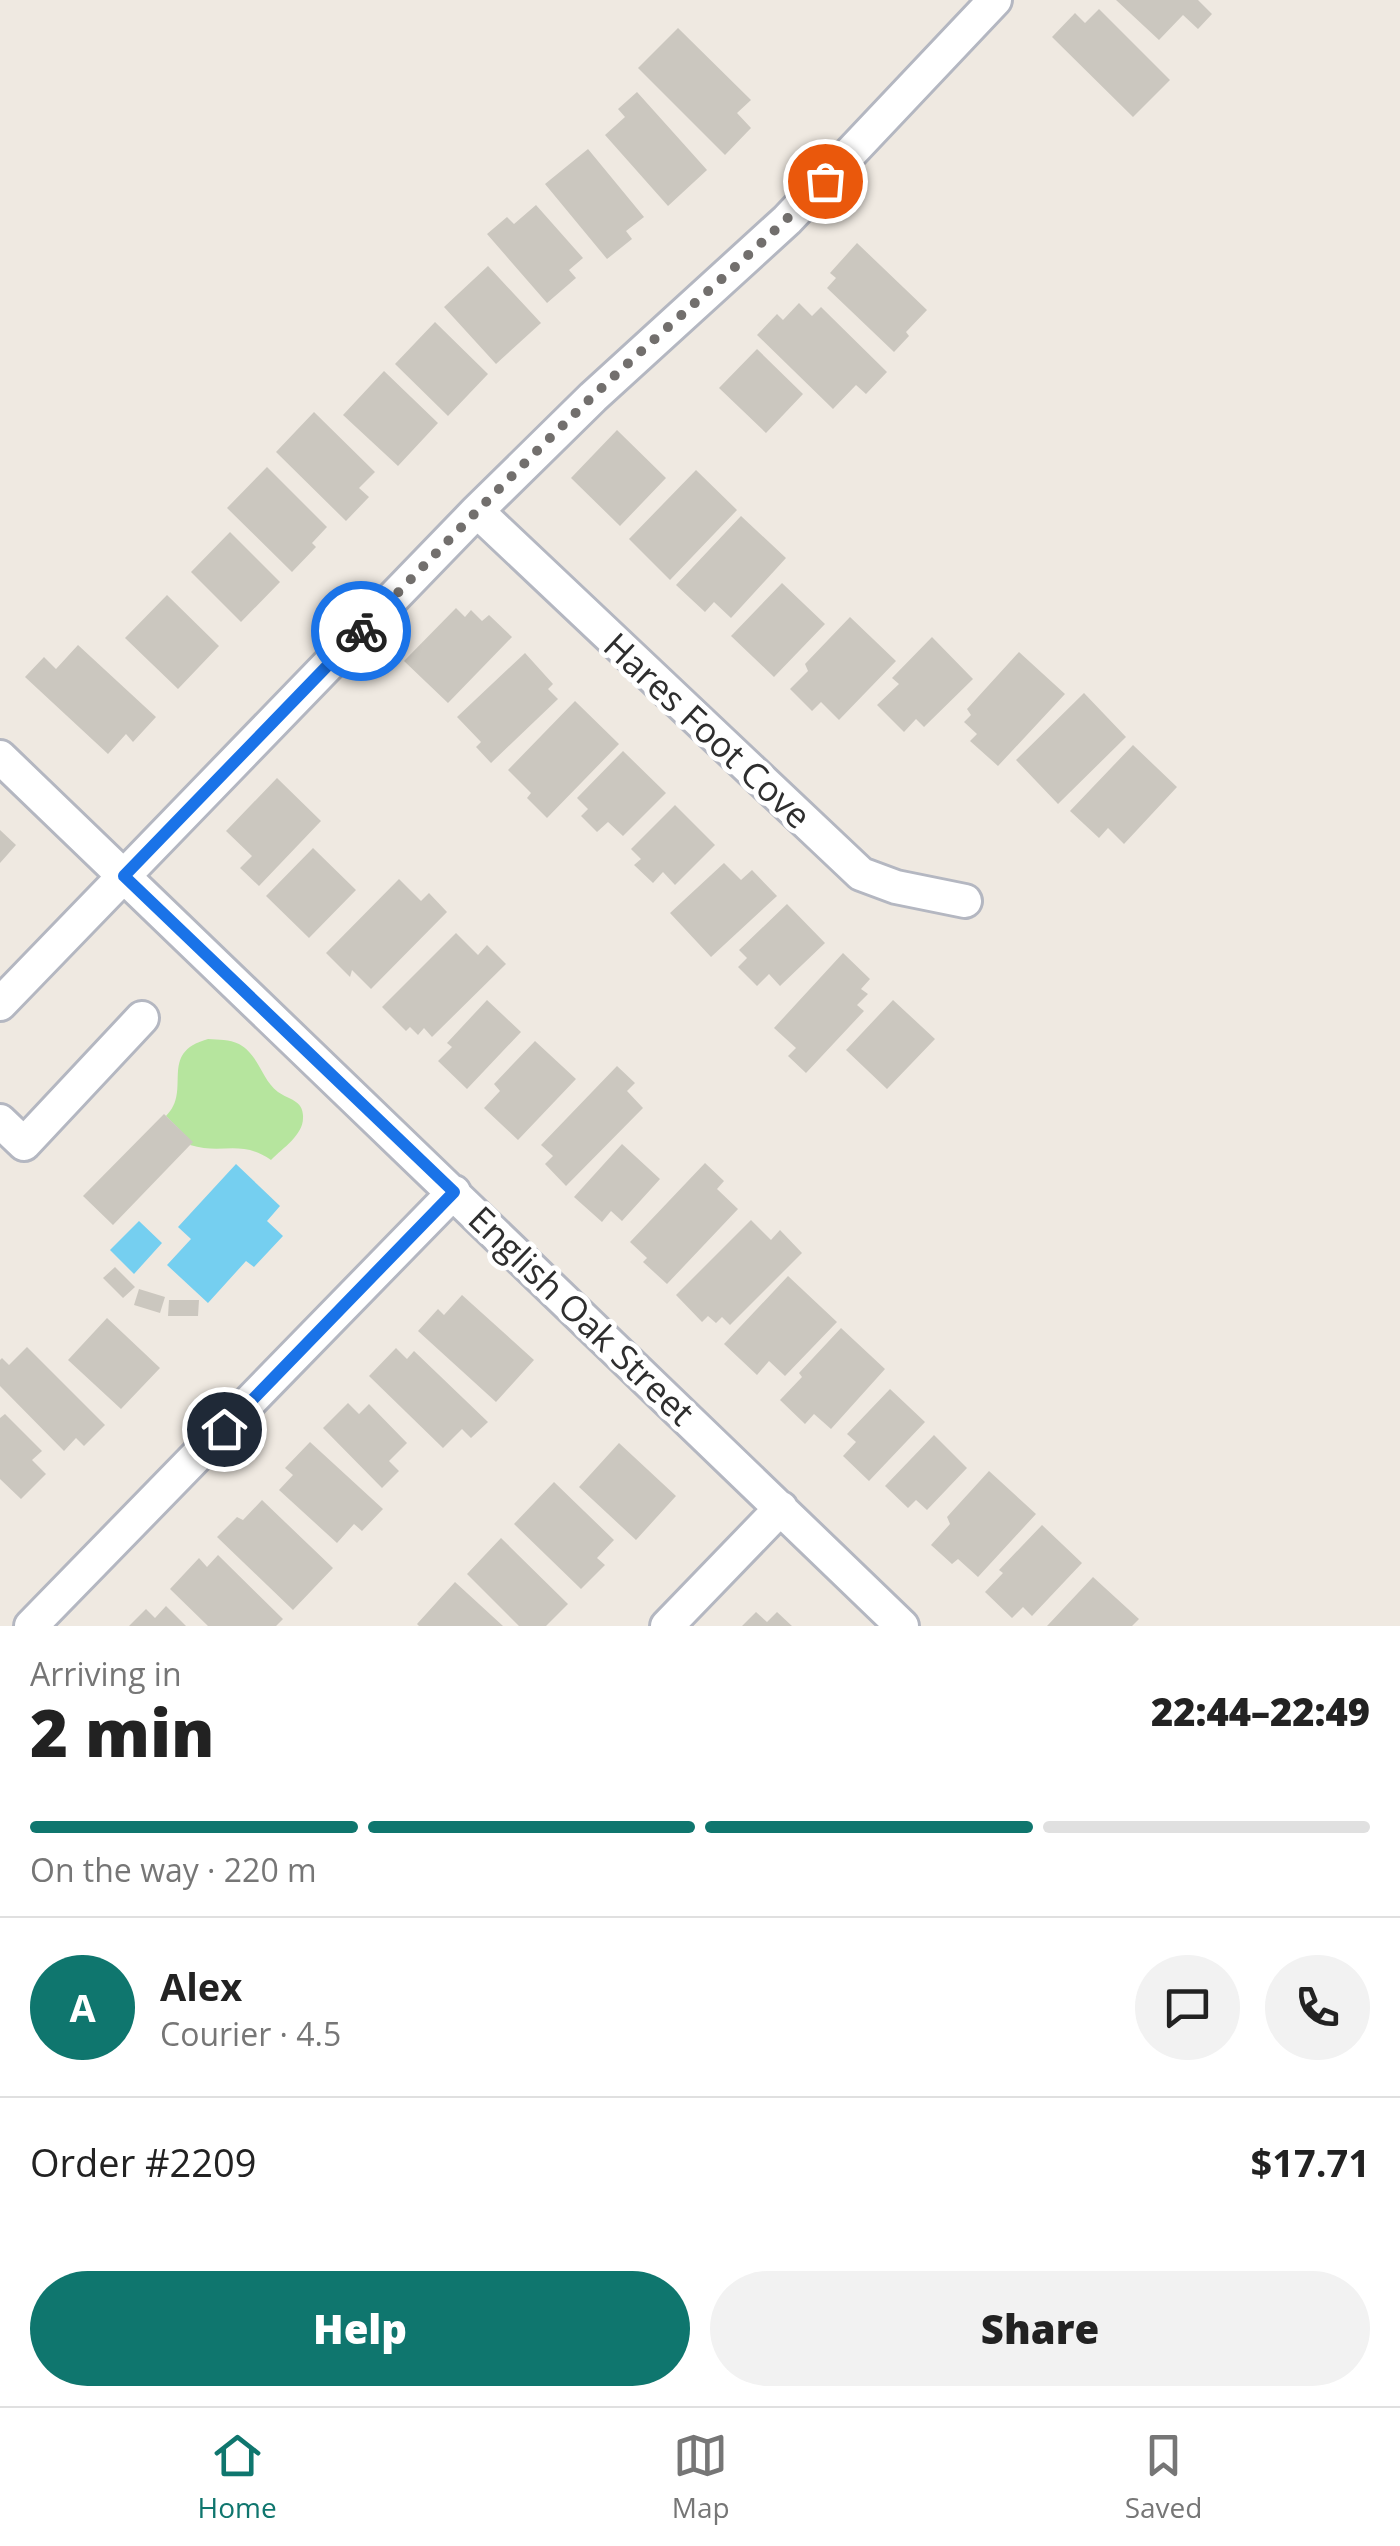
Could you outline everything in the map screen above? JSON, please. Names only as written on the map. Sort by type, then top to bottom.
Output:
[{"type":"street","points":[[0,1004],[477,511],[592,396],[786,220],[995,0]]},
{"type":"street","name":"Hares Foot Cove","points":[[477,511],[861,874],[896,888],[965,901]]},
{"type":"street","name":"English Oak Street","points":[[0,757],[902,1626]]},
{"type":"street","points":[[0,1121],[24,1144],[142,1018]]},
{"type":"street","points":[[31,1626],[454,1192]]},
{"type":"street","points":[[668,1626],[781,1508]]},
{"type":"green space","points":[[208,1039],[231,1041],[246,1049],[272,1087],[301,1107],[300,1130],[271,1160],[250,1150],[190,1145],[192,1142],[166,1116],[177,1095],[179,1063],[184,1053]]},
{"type":"water","points":[[236,1164],[280,1206],[267,1221],[283,1236],[254,1267],[246,1261],[208,1303],[167,1265],[191,1239],[178,1227]]},
{"type":"water","points":[[139,1221],[162,1243],[134,1274],[110,1250]]},
{"type":"building","points":[[1116,0],[1198,0],[1212,14],[1198,29],[1183,15],[1159,40]]},
{"type":"building","points":[[1099,9],[1170,80],[1133,117],[1052,37],[1075,13],[1085,23]]},
{"type":"building","points":[[678,28],[751,100],[737,113],[751,128],[725,155],[638,68]]},
{"type":"building","points":[[637,92],[707,170],[668,206],[605,135],[625,117],[618,109]]},
{"type":"building","points":[[588,149],[644,217],[626,231],[632,239],[607,259],[545,184]]},
{"type":"building","points":[[536,205],[583,258],[569,270],[576,278],[547,303],[487,234],[507,217],[514,224]]},
{"type":"building","points":[[857,243],[927,310],[894,352],[827,288],[836,278],[830,273]]},
{"type":"building","points":[[488,266],[541,323],[496,364],[444,307]]},
{"type":"building","points":[[799,303],[812,316],[821,307],[887,372],[866,394],[856,385],[833,409],[757,335],[777,314],[783,320]]},
{"type":"building","points":[[435,322],[488,374],[448,416],[395,364]]},
{"type":"building","points":[[757,349],[803,394],[766,433],[719,388]]},
{"type":"building","points":[[384,371],[438,423],[398,466],[343,415]]},
{"type":"building","points":[[314,412],[375,472],[359,488],[369,497],[346,521],[276,452]]},
{"type":"building","points":[[617,430],[666,478],[620,526],[571,478]]},
{"type":"building","points":[[267,467],[327,527],[312,543],[316,547],[292,572],[227,508]]},
{"type":"building","points":[[696,470],[737,510],[670,580],[629,539]]},
{"type":"building","points":[[741,516],[786,558],[731,618],[714,602],[705,612],[676,585]]},
{"type":"building","points":[[230,532],[280,582],[241,622],[191,572]]},
{"type":"building","points":[[782,583],[825,624],[774,677],[731,636]]},
{"type":"building","points":[[167,595],[219,646],[178,689],[125,638]]},
{"type":"building","points":[[456,608],[465,617],[471,610],[482,621],[489,615],[512,637],[448,703],[404,661]]},
{"type":"building","points":[[850,617],[896,661],[839,720],[821,702],[812,711],[790,689],[808,671],[805,664]]},
{"type":"building","points":[[932,637],[973,679],[924,727],[916,719],[904,732],[877,705],[899,684],[892,678]]},
{"type":"building","points":[[78,645],[156,717],[133,742],[126,734],[108,754],[25,677],[44,657],[56,669]]},
{"type":"building","points":[[1019,652],[1065,694],[998,766],[970,741],[977,734],[964,722],[971,715],[967,709]]},
{"type":"building","points":[[525,653],[553,684],[548,689],[558,699],[491,763],[476,747],[481,742],[457,717]]},
{"type":"building","points":[[1084,693],[1126,737],[1058,804],[1016,760]]},
{"type":"building","points":[[575,701],[619,744],[547,818],[527,798],[531,793],[508,770]]},
{"type":"building","points":[[1133,745],[1177,787],[1124,844],[1108,828],[1099,838],[1070,811]]},
{"type":"building","points":[[623,751],[666,793],[623,836],[608,822],[597,832],[581,816],[588,809],[577,798]]},
{"type":"building","points":[[277,778],[321,821],[259,886],[240,868],[252,856],[226,831]]},
{"type":"building","points":[[675,805],[715,845],[675,885],[663,872],[653,883],[634,865],[641,859],[631,849]]},
{"type":"building","points":[[0,830],[16,845],[0,863]]},
{"type":"building","points":[[313,848],[356,890],[309,938],[266,896]]},
{"type":"building","points":[[724,863],[741,880],[752,870],[777,896],[711,957],[670,913]]},
{"type":"building","points":[[399,879],[421,901],[429,893],[447,912],[371,989],[352,970],[350,977],[326,953]]},
{"type":"building","points":[[787,904],[825,943],[780,986],[769,974],[757,986],[738,967],[747,958],[739,950]]},
{"type":"building","points":[[456,933],[478,955],[487,945],[506,964],[432,1037],[424,1028],[418,1035],[410,1027],[406,1031],[382,1007]]},
{"type":"building","points":[[843,953],[870,979],[861,989],[868,994],[857,1005],[864,1011],[806,1073],[788,1056],[796,1048],[774,1028]]},
{"type":"building","points":[[487,1000],[521,1032],[467,1089],[438,1061],[452,1047],[447,1043]]},
{"type":"building","points":[[893,1000],[935,1039],[887,1089],[846,1050]]},
{"type":"building","points":[[535,1041],[576,1079],[518,1140],[484,1108],[500,1091],[494,1084]]},
{"type":"building","points":[[617,1066],[635,1083],[627,1091],[643,1108],[566,1186],[545,1164],[553,1156],[541,1145]]},
{"type":"building","points":[[164,1114],[193,1142],[113,1225],[83,1196]]},
{"type":"building","points":[[622,1144],[660,1179],[622,1221],[611,1211],[602,1222],[574,1197]]},
{"type":"building","points":[[705,1163],[724,1181],[717,1189],[738,1209],[667,1284],[643,1262],[647,1258],[630,1242]]},
{"type":"building","points":[[751,1220],[771,1240],[780,1230],[802,1253],[730,1325],[722,1317],[716,1323],[708,1316],[702,1322],[676,1295]]},
{"type":"building","points":[[115,1267],[135,1287],[123,1298],[103,1278]]},
{"type":"building","points":[[788,1276],[837,1322],[785,1376],[769,1361],[757,1375],[724,1344]]},
{"type":"building","points":[[139,1289],[165,1297],[160,1313],[134,1305]]},
{"type":"building","points":[[462,1295],[534,1360],[496,1402],[418,1331],[438,1309],[444,1315]]},
{"type":"building","points":[[169,1300],[199,1300],[198,1316],[168,1316]]},
{"type":"building","points":[[107,1318],[160,1368],[121,1409],[68,1360]]},
{"type":"building","points":[[841,1328],[885,1369],[831,1429],[814,1414],[805,1424],[780,1400]]},
{"type":"building","points":[[27,1347],[105,1425],[84,1446],[76,1438],[64,1451],[0,1386],[0,1360],[9,1365]]},
{"type":"building","points":[[396,1348],[407,1359],[414,1351],[488,1422],[471,1438],[462,1429],[443,1448],[369,1376]]},
{"type":"building","points":[[890,1389],[925,1422],[869,1481],[843,1456],[856,1442],[847,1434]]},
{"type":"building","points":[[348,1403],[359,1414],[369,1404],[407,1443],[389,1461],[399,1471],[382,1488],[323,1428]]},
{"type":"building","points":[[5,1414],[42,1451],[32,1460],[46,1474],[21,1499],[0,1479],[0,1418]]},
{"type":"building","points":[[934,1435],[967,1468],[927,1510],[916,1500],[908,1508],[885,1486]]},
{"type":"building","points":[[310,1442],[383,1509],[362,1531],[354,1524],[337,1543],[279,1490],[293,1475],[285,1468]]},
{"type":"building","points":[[619,1443],[676,1496],[636,1540],[579,1487]]},
{"type":"building","points":[[989,1471],[1036,1514],[978,1577],[958,1559],[952,1564],[931,1545],[950,1524],[947,1517]]},
{"type":"building","points":[[554,1482],[614,1540],[597,1558],[605,1565],[581,1589],[514,1524]]},
{"type":"building","points":[[262,1500],[333,1568],[293,1610],[217,1537],[237,1517],[243,1520]]},
{"type":"building","points":[[1042,1525],[1082,1563],[1032,1616],[1023,1607],[1012,1618],[985,1592],[1003,1573],[999,1570]]},
{"type":"building","points":[[501,1538],[568,1604],[546,1626],[519,1626],[467,1574]]},
{"type":"building","points":[[218,1555],[283,1619],[276,1626],[208,1626],[170,1589],[199,1558],[207,1567]]},
{"type":"building","points":[[1093,1577],[1139,1619],[1132,1626],[1047,1626]]},
{"type":"building","points":[[455,1582],[503,1626],[419,1626]]},
{"type":"building","points":[[166,1606],[186,1626],[129,1626],[146,1609],[155,1618]]},
{"type":"building","points":[[756,1612],[767,1622],[777,1612],[792,1626],[742,1626]]},
{"type":"way so far","points":[[361,631],[592,396],[825,181]]},
{"type":"route","points":[[224,1429],[454,1192],[124,876],[361,631]]}]
